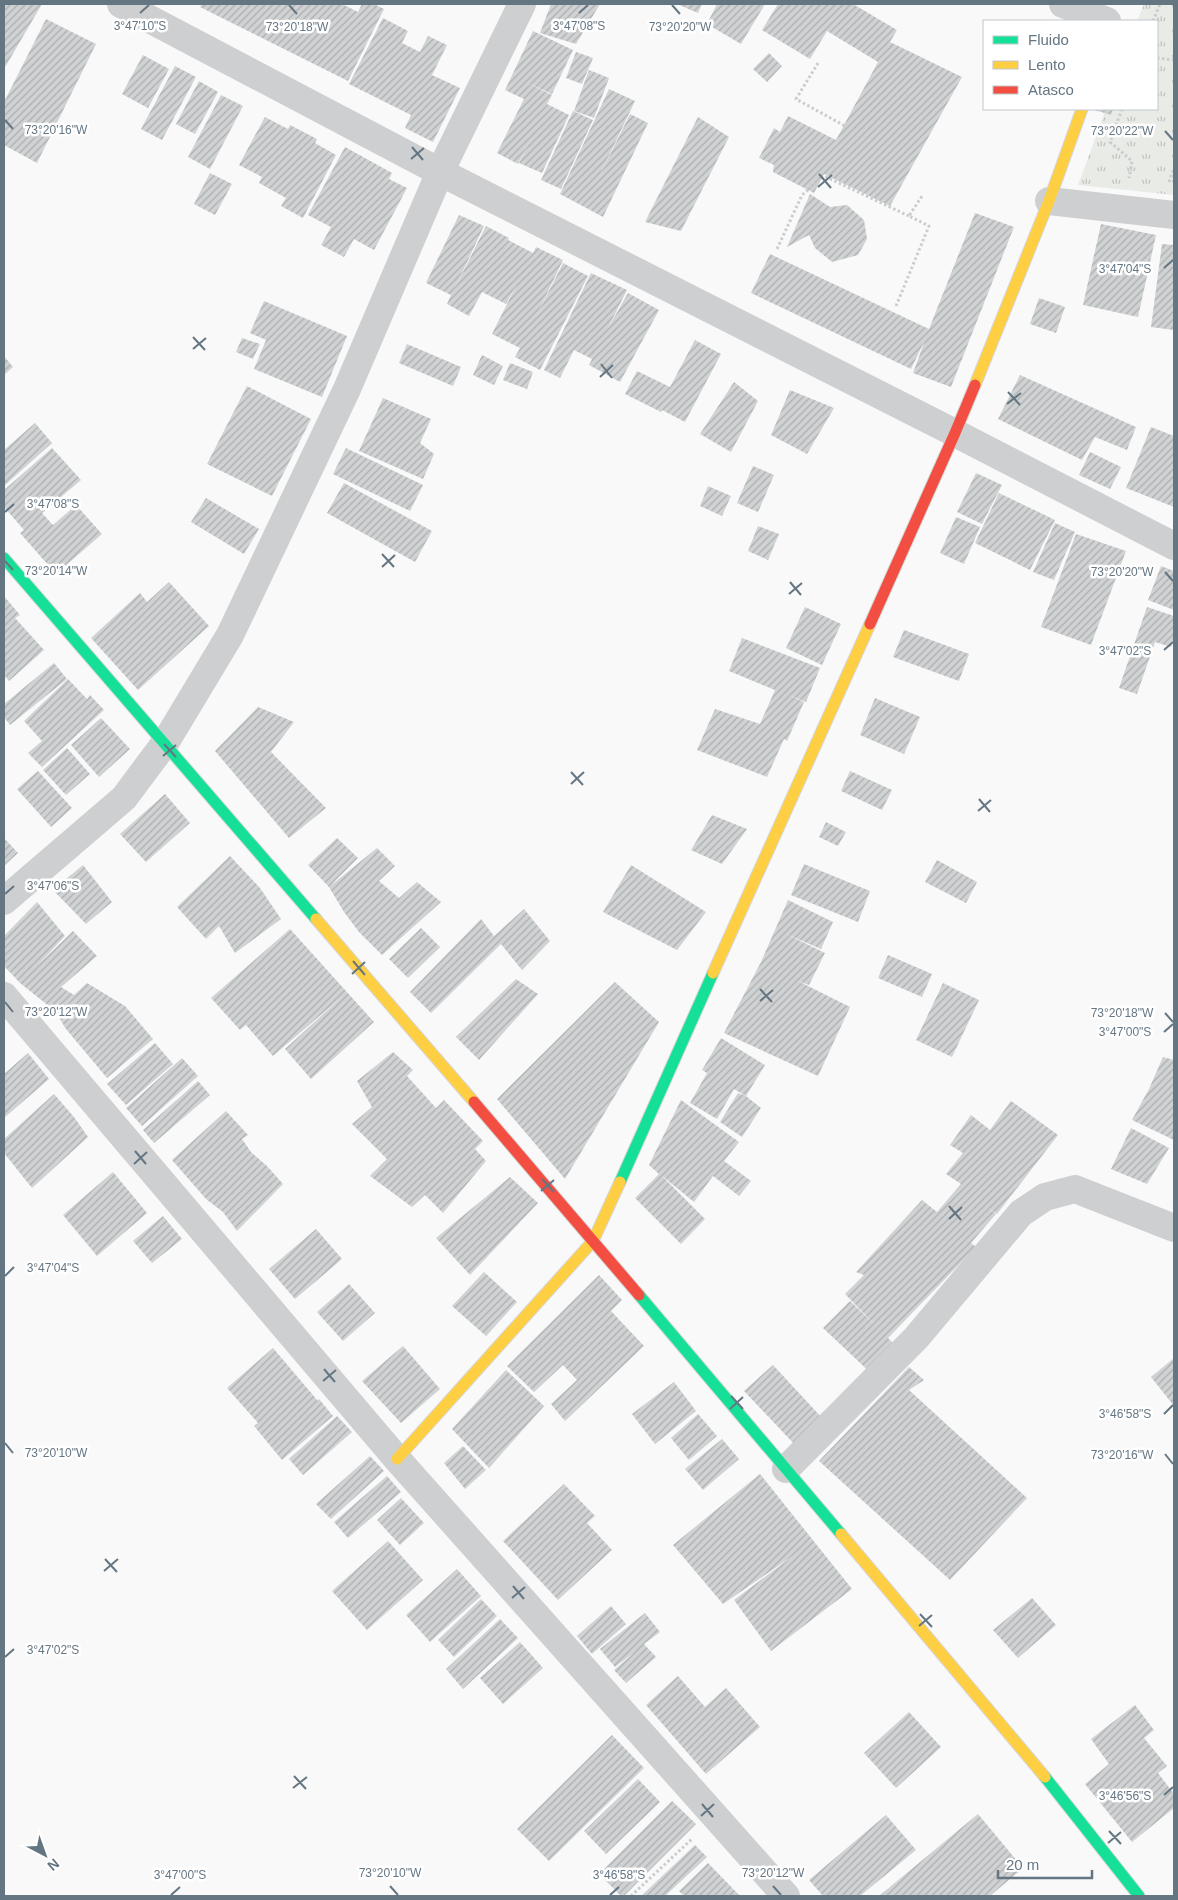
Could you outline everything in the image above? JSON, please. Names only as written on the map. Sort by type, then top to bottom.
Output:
[{"type":"street","points":[[121,4],[440,172],[955,432],[1174,546]]},
{"type":"street","points":[[4,901],[124,798],[165,743],[230,635],[346,389],[440,172],[522,4]]},
{"type":"street","points":[[1063,4],[1104,20]]},
{"type":"street","points":[[1114,20],[1122,4]]},
{"type":"street","points":[[397,1459],[593,1241],[955,432],[1049,201],[1082,110]]},
{"type":"street","points":[[1049,201],[1174,215]]},
{"type":"street","points":[[4,558],[593,1241],[1021,1746],[1139,1896]]},
{"type":"street","points":[[4,996],[397,1459],[786,1896]]},
{"type":"street","points":[[786,1469],[916,1338],[1021,1213],[1045,1197],[1075,1189],[1174,1228]]},
{"type":"path","points":[[1153,20],[1160,4]]},
{"type":"path","points":[[1158,58],[1174,60]]},
{"type":"path","points":[[818,64],[796,99],[845,126]]},
{"type":"path","points":[[1122,110],[1110,142],[1132,161],[1128,178],[1136,179]]},
{"type":"path","points":[[1169,182],[1174,168]]},
{"type":"path","points":[[778,248],[802,195],[824,176],[909,216],[929,226],[896,306]]},
{"type":"path","points":[[1161,182],[1174,183]]},
{"type":"path","points":[[909,216],[922,196]]},
{"type":"path","points":[[631,1896],[716,1817]]},
{"type":"green space","points":[[1144,4],[1174,4],[1174,195],[1078,185],[1106,110],[1158,110],[1158,20],[1137,20]]},
{"type":"building","points":[[4,4],[42,4],[4,69]]},
{"type":"building","points":[[202,4],[342,4],[358,12],[362,4],[374,4],[384,9],[348,81],[200,7]]},
{"type":"building","points":[[551,4],[600,4],[576,44],[540,33]]},
{"type":"building","points":[[677,4],[702,4],[698,13]]},
{"type":"building","points":[[717,4],[765,4],[741,44],[707,24]]},
{"type":"building","points":[[778,4],[853,4],[897,30],[890,42],[962,77],[890,206],[824,174],[814,193],[773,172],[774,165],[759,158],[774,128],[780,132],[788,116],[836,140],[878,62],[827,31],[810,59],[762,30]]},
{"type":"building","points":[[383,18],[408,31],[402,43],[420,52],[428,36],[447,45],[432,75],[460,88],[433,142],[405,128],[411,115],[349,84]]},
{"type":"building","points":[[46,19],[96,44],[37,163],[4,145],[4,102]]},
{"type":"building","points":[[533,31],[573,50],[552,94],[527,83],[552,95],[547,104],[569,115],[542,173],[519,163],[531,138],[518,164],[497,153],[524,99],[505,90]]},
{"type":"building","points":[[576,52],[593,58],[582,84],[566,78]]},
{"type":"building","points":[[769,53],[782,66],[767,82],[753,69]]},
{"type":"building","points":[[143,55],[169,69],[148,108],[122,94]]},
{"type":"building","points":[[175,66],[196,77],[162,140],[141,129]]},
{"type":"building","points":[[589,70],[609,78],[594,118],[574,111]]},
{"type":"building","points":[[199,81],[218,92],[195,134],[176,124]]},
{"type":"building","points":[[609,89],[635,101],[596,183],[630,114],[648,123],[603,217],[560,194]]},
{"type":"building","points":[[221,95],[243,106],[210,169],[188,157]]},
{"type":"building","points":[[1094,110],[1113,110],[1111,115]]},
{"type":"building","points":[[573,111],[593,120],[561,189],[541,180]]},
{"type":"building","points":[[265,117],[288,129],[290,125],[317,139],[315,143],[336,155],[303,218],[281,206],[286,198],[259,183],[262,177],[239,165]]},
{"type":"building","points":[[698,117],[729,137],[681,231],[645,222]]},
{"type":"building","points":[[345,147],[392,173],[389,179],[407,188],[374,250],[354,239],[344,257],[321,245],[331,227],[308,215]]},
{"type":"building","points":[[210,173],[232,184],[215,215],[194,204]]},
{"type":"building","points":[[810,194],[830,207],[847,205],[864,220],[867,239],[858,255],[832,262],[815,248],[809,235],[787,247]]},
{"type":"building","points":[[975,213],[1014,227],[951,387],[913,373],[925,340],[911,369],[751,293],[770,254],[929,329]]},
{"type":"building","points":[[459,215],[484,226],[454,290],[486,226],[533,253],[536,247],[563,260],[536,317],[563,263],[588,276],[540,370],[515,357],[520,348],[492,334],[517,284],[506,304],[482,292],[469,316],[447,304],[451,295],[426,283]]},
{"type":"building","points":[[1101,224],[1156,235],[1138,317],[1083,305]]},
{"type":"building","points":[[1162,244],[1174,245],[1174,330],[1151,327]]},
{"type":"building","points":[[591,273],[627,290],[607,330],[628,293],[659,310],[620,382],[589,365],[592,359],[574,350],[560,378],[544,370]]},
{"type":"building","points":[[1039,298],[1065,307],[1056,333],[1030,324]]},
{"type":"building","points":[[264,301],[347,336],[322,397],[254,369],[266,340],[250,333]]},
{"type":"building","points":[[242,338],[260,344],[253,359],[236,352]]},
{"type":"building","points":[[695,340],[721,354],[685,422],[625,394],[637,371],[670,387]]},
{"type":"building","points":[[407,344],[461,367],[453,386],[399,363]]},
{"type":"building","points":[[482,355],[503,366],[494,385],[473,375]]},
{"type":"building","points":[[4,356],[13,367],[4,375]]},
{"type":"building","points":[[510,363],[533,372],[527,389],[503,380]]},
{"type":"building","points":[[1020,375],[1136,427],[1127,450],[1095,437],[1082,460],[998,419]]},
{"type":"building","points":[[734,382],[758,401],[731,452],[700,434]]},
{"type":"building","points":[[247,386],[311,419],[272,496],[207,464]]},
{"type":"building","points":[[790,390],[834,408],[807,454],[771,435]]},
{"type":"building","points":[[383,398],[431,419],[420,443],[434,454],[423,479],[359,451]]},
{"type":"building","points":[[35,423],[52,443],[4,486],[4,450]]},
{"type":"building","points":[[1151,427],[1174,436],[1174,507],[1126,488]]},
{"type":"building","points":[[52,448],[81,480],[42,513],[53,525],[76,505],[102,534],[56,574],[20,533],[24,530],[4,507],[4,490]]},
{"type":"building","points":[[346,448],[423,485],[410,511],[333,474]]},
{"type":"building","points":[[1090,452],[1121,467],[1110,489],[1079,475]]},
{"type":"building","points":[[753,466],[774,475],[758,512],[737,503]]},
{"type":"building","points":[[976,473],[1002,485],[982,524],[957,512]]},
{"type":"building","points":[[344,483],[432,531],[415,562],[327,513]]},
{"type":"building","points":[[708,486],[731,496],[722,516],[700,506]]},
{"type":"building","points":[[999,493],[1055,520],[1030,570],[975,543]]},
{"type":"building","points":[[206,498],[259,529],[244,554],[191,522]]},
{"type":"building","points":[[956,517],[980,527],[964,564],[940,553]]},
{"type":"building","points":[[1055,523],[1075,532],[1054,580],[1033,572]]},
{"type":"building","points":[[758,526],[779,534],[768,560],[748,551]]},
{"type":"building","points":[[1076,534],[1126,551],[1091,645],[1041,627]]},
{"type":"building","points":[[1161,566],[1174,571],[1174,610],[1148,600]]},
{"type":"building","points":[[169,582],[209,626],[138,690],[91,638],[140,593],[147,602]]},
{"type":"building","points":[[4,596],[20,615],[15,618],[44,650],[9,681],[4,675]]},
{"type":"building","points":[[805,607],[841,624],[822,665],[786,648]]},
{"type":"building","points":[[1147,607],[1174,616],[1174,636],[1171,647],[1155,642],[1137,694],[1119,688]]},
{"type":"building","points":[[904,630],[969,654],[959,681],[893,657]]},
{"type":"building","points":[[742,638],[820,668],[806,702],[789,695],[804,702],[787,741],[784,739],[767,777],[697,750],[715,709],[760,724],[775,690],[729,671]]},
{"type":"building","points":[[54,663],[67,679],[10,725],[4,717],[4,704]]},
{"type":"building","points":[[68,679],[87,699],[90,695],[104,710],[42,767],[28,753],[42,741],[24,721]]},
{"type":"building","points":[[875,698],[920,717],[904,754],[860,735]]},
{"type":"building","points":[[258,707],[294,722],[271,752],[326,808],[289,838],[215,751]]},
{"type":"building","points":[[101,718],[130,749],[99,777],[71,745]]},
{"type":"building","points":[[67,748],[90,774],[66,795],[43,770]]},
{"type":"building","points":[[38,771],[72,808],[51,827],[17,789]]},
{"type":"building","points":[[850,771],[892,790],[882,810],[841,791]]},
{"type":"building","points":[[165,794],[190,823],[146,862],[120,834]]},
{"type":"building","points":[[712,815],[747,829],[722,864],[691,850]]},
{"type":"building","points":[[826,822],[846,832],[838,846],[819,837]]},
{"type":"building","points":[[4,838],[18,853],[4,866]]},
{"type":"building","points":[[337,838],[358,858],[329,887],[308,865]]},
{"type":"building","points":[[377,848],[395,866],[379,881],[399,898],[417,882],[441,902],[382,955],[359,932],[329,887]]},
{"type":"building","points":[[230,856],[260,888],[281,919],[235,953],[219,926],[206,939],[177,907]]},
{"type":"building","points":[[937,860],[977,882],[966,903],[925,882]]},
{"type":"building","points":[[804,864],[870,891],[858,922],[791,895]]},
{"type":"building","points":[[83,865],[112,902],[86,924],[53,890]]},
{"type":"building","points":[[631,865],[706,912],[677,950],[603,912]]},
{"type":"building","points":[[788,900],[833,922],[821,949],[786,934],[825,953],[809,985],[798,981],[850,1007],[818,1076],[724,1033],[761,962]]},
{"type":"building","points":[[37,902],[65,936],[38,965],[73,931],[97,956],[61,987],[74,995],[87,983],[125,1006],[153,1039],[107,1078],[66,1029],[55,1011],[20,983],[4,966],[4,936]]},
{"type":"building","points":[[524,909],[550,941],[522,970],[501,944],[431,1013],[410,992],[481,919],[494,936]]},
{"type":"building","points":[[421,928],[440,947],[408,978],[389,959]]},
{"type":"building","points":[[290,929],[374,1022],[311,1079],[285,1049],[344,995],[273,1056],[246,1025],[240,1030],[211,998]]},
{"type":"building","points":[[888,955],[932,974],[922,997],[878,978]]},
{"type":"building","points":[[516,979],[538,994],[479,1060],[456,1037]]},
{"type":"building","points":[[615,982],[659,1022],[565,1179],[497,1099]]},
{"type":"building","points":[[943,983],[979,1000],[952,1057],[916,1040]]},
{"type":"building","points":[[721,1038],[765,1065],[746,1096],[734,1089],[717,1119],[690,1103],[707,1073],[702,1070]]},
{"type":"building","points":[[155,1043],[173,1064],[126,1105],[107,1084]]},
{"type":"building","points":[[393,1052],[413,1070],[407,1076],[436,1108],[444,1100],[483,1141],[475,1149],[486,1161],[443,1213],[425,1195],[412,1207],[370,1176],[387,1159],[352,1124],[372,1107],[357,1081]]},
{"type":"building","points":[[28,1053],[49,1079],[4,1118],[4,1074]]},
{"type":"building","points":[[1163,1057],[1174,1060],[1174,1140],[1132,1120],[1149,1089]]},
{"type":"building","points":[[182,1058],[198,1076],[142,1126],[126,1108]]},
{"type":"building","points":[[198,1081],[210,1095],[154,1143],[143,1130]]},
{"type":"building","points":[[738,1093],[746,1096],[761,1108],[742,1137],[720,1122]]},
{"type":"building","points":[[54,1094],[88,1137],[32,1188],[4,1153],[4,1139]]},
{"type":"building","points":[[681,1100],[739,1142],[724,1161],[751,1181],[739,1196],[713,1176],[694,1202],[661,1175],[705,1219],[681,1244],[635,1198],[659,1174],[649,1165]]},
{"type":"building","points":[[1011,1101],[1058,1135],[997,1214],[987,1207],[996,1214],[971,1243],[976,1247],[888,1338],[899,1349],[875,1377],[823,1328],[850,1301],[874,1324],[845,1294],[864,1275],[856,1272],[922,1200],[937,1212],[961,1184],[946,1174],[963,1153],[950,1145],[971,1115],[990,1130]]},
{"type":"building","points":[[226,1111],[248,1135],[242,1139],[251,1152],[283,1184],[237,1231],[223,1212],[206,1199],[172,1160]]},
{"type":"building","points":[[1131,1128],[1169,1148],[1147,1184],[1111,1169]]},
{"type":"building","points":[[113,1172],[147,1213],[97,1256],[63,1215]]},
{"type":"building","points":[[510,1177],[538,1203],[470,1275],[436,1238]]},
{"type":"building","points":[[163,1216],[182,1239],[152,1263],[133,1241]]},
{"type":"building","points":[[316,1229],[342,1259],[295,1299],[269,1269]]},
{"type":"building","points":[[484,1272],[517,1302],[486,1336],[452,1306]]},
{"type":"building","points":[[599,1275],[622,1300],[611,1311],[644,1346],[565,1421],[551,1404],[577,1380],[563,1365],[534,1392],[507,1366]]},
{"type":"building","points":[[349,1284],[375,1313],[343,1341],[317,1312]]},
{"type":"building","points":[[403,1346],[440,1389],[401,1423],[362,1381]]},
{"type":"building","points":[[273,1348],[333,1416],[282,1460],[254,1426],[258,1423],[227,1388]]},
{"type":"building","points":[[1174,1358],[1174,1406],[1151,1377]]},
{"type":"building","points":[[773,1365],[824,1420],[797,1447],[744,1391]]},
{"type":"building","points":[[909,1367],[924,1380],[909,1390],[1027,1498],[950,1580],[819,1461]]},
{"type":"building","points":[[506,1370],[544,1406],[489,1468],[452,1429]]},
{"type":"building","points":[[674,1382],[696,1411],[655,1444],[632,1414]]},
{"type":"building","points":[[698,1414],[717,1436],[689,1460],[671,1438]]},
{"type":"building","points":[[337,1416],[352,1432],[303,1475],[289,1459]]},
{"type":"building","points":[[722,1439],[739,1459],[703,1490],[685,1469]]},
{"type":"building","points":[[463,1446],[486,1470],[465,1489],[444,1463]]},
{"type":"building","points":[[370,1456],[384,1471],[331,1519],[316,1504]]},
{"type":"building","points":[[760,1474],[852,1589],[771,1651],[734,1600],[797,1553],[723,1604],[673,1545]]},
{"type":"building","points":[[387,1476],[401,1492],[348,1538],[334,1522]]},
{"type":"building","points":[[564,1484],[595,1516],[587,1523],[612,1550],[558,1600],[503,1541]]},
{"type":"building","points":[[401,1498],[424,1523],[400,1545],[377,1520]]},
{"type":"building","points":[[388,1541],[423,1580],[367,1630],[332,1591]]},
{"type":"building","points":[[457,1569],[481,1596],[430,1642],[406,1615]]},
{"type":"building","points":[[1032,1598],[1056,1625],[1018,1658],[993,1630]]},
{"type":"building","points":[[481,1599],[497,1616],[454,1657],[438,1640]]},
{"type":"building","points":[[611,1606],[626,1624],[592,1654],[577,1636]]},
{"type":"building","points":[[645,1613],[660,1632],[644,1644],[656,1657],[626,1683],[614,1670],[635,1652],[615,1667],[600,1649]]},
{"type":"building","points":[[500,1619],[518,1638],[463,1689],[446,1669]]},
{"type":"building","points":[[520,1642],[543,1668],[503,1704],[480,1678]]},
{"type":"building","points":[[678,1676],[705,1707],[726,1688],[760,1727],[706,1774],[646,1705]]},
{"type":"building","points":[[1135,1705],[1154,1730],[1144,1738],[1167,1766],[1158,1773],[1174,1794],[1174,1808],[1132,1842],[1085,1784],[1109,1764],[1091,1739]]},
{"type":"building","points":[[909,1712],[941,1747],[896,1788],[864,1753]]},
{"type":"building","points":[[612,1735],[644,1768],[549,1861],[517,1829]]},
{"type":"building","points":[[638,1779],[660,1802],[606,1854],[584,1831]]},
{"type":"building","points":[[672,1801],[696,1824],[624,1896],[621,1896],[599,1874]]},
{"type":"building","points":[[978,1814],[1023,1868],[990,1896],[879,1896]]},
{"type":"building","points":[[886,1815],[916,1850],[860,1896],[823,1896],[809,1880]]},
{"type":"building","points":[[695,1845],[707,1857],[665,1896],[641,1896]]},
{"type":"building","points":[[708,1863],[740,1896],[684,1896],[679,1891]]},
{"type":"traffic: fast","points":[[4,558],[316,919]]},
{"type":"traffic: fast","points":[[620,1182],[713,973]]},
{"type":"traffic: fast","points":[[639,1295],[841,1534]]},
{"type":"traffic: fast","points":[[1045,1777],[1139,1896]]},
{"type":"traffic: slow","points":[[975,385],[1049,201],[1082,110]]},
{"type":"traffic: slow","points":[[713,973],[870,624]]},
{"type":"traffic: slow","points":[[316,919],[474,1102]]},
{"type":"traffic: slow","points":[[397,1459],[593,1241],[620,1182]]},
{"type":"traffic: slow","points":[[841,1534],[1045,1777]]},
{"type":"traffic: jam","points":[[870,624],[975,385]]},
{"type":"traffic: jam","points":[[474,1102],[639,1295]]}]
